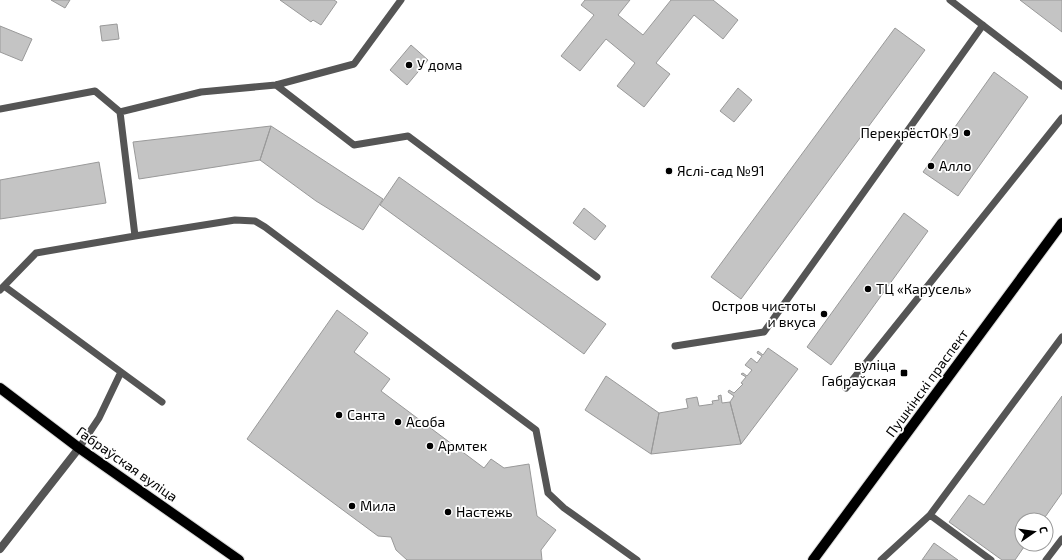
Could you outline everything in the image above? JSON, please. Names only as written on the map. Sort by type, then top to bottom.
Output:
[{"type":"main road","name":"Пушкінскі праспект","points":[[814,560],[1062,223]]},
{"type":"main road","name":"Габраўская вуліца","points":[[0,388],[79,448],[239,560]]},
{"type":"street","points":[[0,549],[79,448]]},
{"type":"lane","points":[[950,0],[1062,86]]},
{"type":"lane","points":[[120,112],[201,92],[276,84],[354,64],[398,1]]},
{"type":"lane","points":[[675,346],[764,332],[983,25]]},
{"type":"lane","points":[[276,84],[354,145],[408,136],[597,277]]},
{"type":"lane","points":[[0,110],[94,91],[120,112],[135,236]]},
{"type":"lane","points":[[846,388],[1062,118]]},
{"type":"lane","points":[[162,402],[2,288],[36,253],[235,220],[256,221],[536,430],[548,493],[564,508],[637,560]]},
{"type":"lane","points":[[881,560],[930,515],[1062,337]]},
{"type":"lane","points":[[79,448],[99,418],[121,372]]},
{"type":"lane","points":[[930,515],[991,560]]},
{"type":"lane","points":[[1046,560],[1062,539]]},
{"type":"building","points":[[51,0],[70,0],[65,8]]},
{"type":"building","points":[[280,0],[334,0],[337,2],[321,25],[313,20],[311,22]]},
{"type":"building","points":[[585,0],[630,0],[618,15],[643,35],[671,0],[713,0],[738,20],[723,39],[694,15],[656,63],[670,74],[644,107],[617,86],[635,63],[606,39],[580,71],[561,56],[594,15],[581,5]]},
{"type":"building","points":[[1020,0],[1062,0],[1062,32]]},
{"type":"building","points":[[117,24],[119,39],[102,41],[100,26]]},
{"type":"building","points":[[0,26],[32,39],[22,61],[0,52]]},
{"type":"building","points":[[895,28],[925,50],[741,299],[711,277]]},
{"type":"building","name":"У дома","points":[[411,45],[428,60],[407,85],[390,70]]},
{"type":"building","points":[[994,72],[1028,97],[958,196],[923,172]]},
{"type":"building","points":[[738,88],[752,100],[734,122],[720,111]]},
{"type":"building","points":[[271,126],[383,199],[363,230],[316,201],[260,160]]},
{"type":"building","points":[[271,126],[260,160],[139,179],[133,142]]},
{"type":"building","points":[[99,162],[106,203],[0,219],[0,180]]},
{"type":"building","points":[[399,177],[606,324],[584,354],[380,205]]},
{"type":"building","points":[[584,208],[606,226],[595,240],[573,223]]},
{"type":"building","name":"ТЦ «Карусель»","points":[[904,213],[928,231],[831,365],[807,347]]},
{"type":"building","name":"Санта","points":[[337,310],[368,333],[354,352],[390,379],[381,391],[484,468],[491,459],[504,468],[529,464],[537,516],[556,530],[541,550],[542,560],[407,560],[396,550],[391,537],[378,536],[247,439]]},
{"type":"building","points":[[768,348],[798,369],[741,444],[730,402],[734,396],[728,392],[729,390],[734,393],[743,384],[741,383],[746,377],[741,374],[743,373],[747,376],[752,370],[745,365],[751,358],[757,363],[762,356],[757,353],[758,351],[763,355]]},
{"type":"building","points":[[606,376],[659,413],[651,454],[585,410]]},
{"type":"building","points":[[721,395],[722,403],[730,402],[741,444],[651,454],[659,413],[688,408],[686,399],[697,397],[699,406],[713,404],[712,401],[719,400],[718,396]]},
{"type":"building","points":[[1062,396],[1062,493],[1049,512],[1014,512],[1014,552],[1020,552],[1015,560],[1002,560],[949,522],[969,495],[984,505]]},
{"type":"building","points":[[934,543],[958,560],[922,560]]},
{"type":"place","name":"У дома","points":[[409,65]]},
{"type":"place","name":"ПерекрёстОК 9","points":[[967,133]]},
{"type":"place","name":"Алло","points":[[931,166]]},
{"type":"place","name":"Яслі-сад №91","points":[[669,171]]},
{"type":"place","name":"ТЦ «Карусель»","points":[[868,289]]},
{"type":"place","name":"Остров чистоты и вкуса","points":[[824,314]]},
{"type":"place","name":"вуліца Габраўская","points":[[904,373]]},
{"type":"place","name":"Санта","points":[[339,415]]},
{"type":"place","name":"Асоба","points":[[398,422]]},
{"type":"place","name":"Армтек","points":[[430,446]]},
{"type":"place","name":"Мила","points":[[352,506]]},
{"type":"place","name":"Настежь","points":[[448,512]]}]
